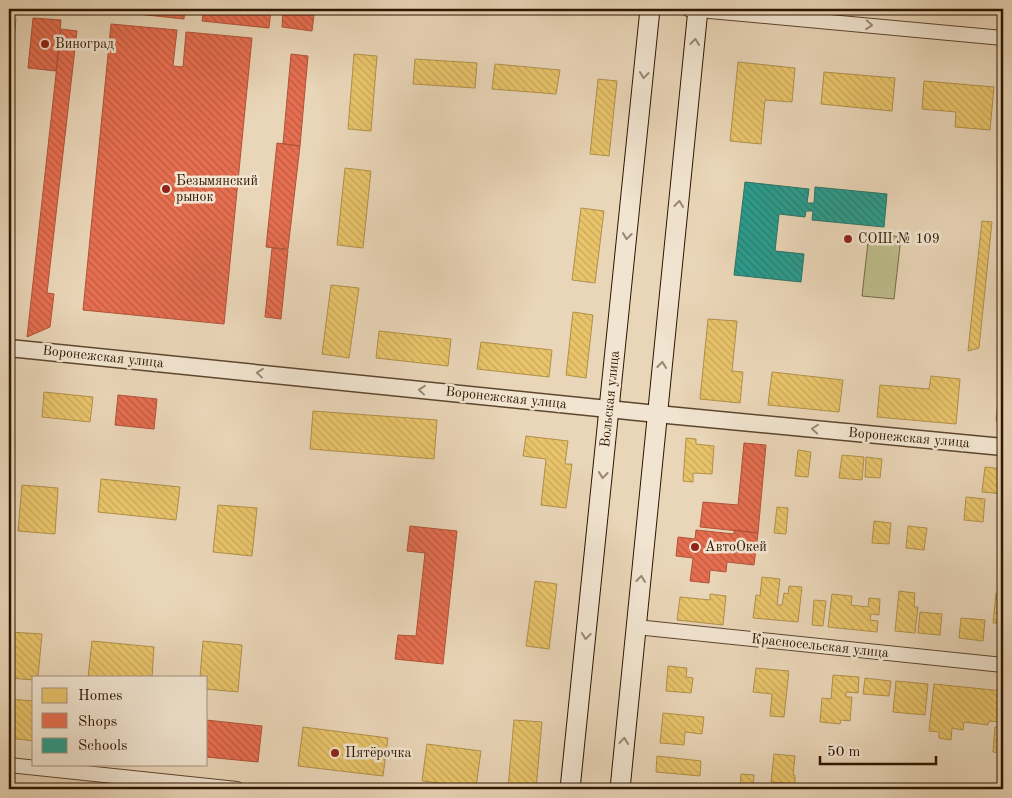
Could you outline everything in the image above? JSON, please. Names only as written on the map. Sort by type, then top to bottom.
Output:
[{"type":"main road","name":"Вольская улица","points":[[570,789],[650,9]]},
{"type":"main road","points":[[620,789],[658,414],[695,9]]},
{"type":"street","points":[[695,9],[1003,38]]},
{"type":"street","name":"Воронежская улица","points":[[9,348],[1003,447]]},
{"type":"street","name":"Красносельская улица","points":[[636,627],[1003,665]]},
{"type":"street","points":[[9,765],[237,789]]},
{"type":"shaded area","points":[[869,233],[901,237],[894,299],[862,296]]},
{"type":"building: Homes","points":[[9,18],[16,19],[9,97]]},
{"type":"building: Homes","points":[[354,54],[377,56],[371,131],[348,129]]},
{"type":"building: Homes","points":[[415,59],[477,63],[475,88],[413,84]]},
{"type":"building: Homes","points":[[738,62],[795,68],[792,102],[765,100],[761,144],[730,141]]},
{"type":"building: Homes","points":[[495,64],[560,70],[556,94],[492,89]]},
{"type":"building: Homes","points":[[824,72],[895,78],[892,111],[821,104]]},
{"type":"building: Homes","points":[[598,79],[617,81],[609,156],[590,154]]},
{"type":"building: Homes","points":[[924,81],[994,87],[990,130],[955,127],[956,112],[922,109]]},
{"type":"building: Homes","points":[[345,168],[371,171],[363,248],[337,245]]},
{"type":"building: Homes","points":[[581,208],[604,211],[595,283],[572,280]]},
{"type":"building: Homes","points":[[982,221],[992,222],[979,348],[968,351]]},
{"type":"building: Homes","points":[[331,285],[359,288],[349,358],[322,354]]},
{"type":"building: Homes","points":[[573,312],[593,315],[586,378],[566,375]]},
{"type":"building: Homes","points":[[708,319],[737,321],[732,371],[743,372],[740,403],[700,399]]},
{"type":"building: Homes","points":[[379,331],[451,339],[448,366],[376,358]]},
{"type":"building: Homes","points":[[481,342],[552,350],[549,377],[477,369]]},
{"type":"building: Homes","points":[[772,372],[843,380],[839,412],[768,405]]},
{"type":"building: Homes","points":[[931,376],[960,379],[956,424],[877,417],[880,385],[929,389]]},
{"type":"building: Homes","points":[[1000,376],[1003,376],[1003,422],[996,421]]},
{"type":"building: Homes","points":[[44,392],[93,397],[90,422],[42,417]]},
{"type":"building: Homes","points":[[313,411],[437,420],[434,459],[310,449]]},
{"type":"building: Homes","points":[[526,436],[568,441],[565,464],[572,464],[566,508],[541,505],[546,459],[523,456]]},
{"type":"building: Homes","points":[[686,438],[696,439],[696,444],[714,446],[712,474],[693,473],[693,482],[683,481]]},
{"type":"building: Homes","points":[[798,450],[811,452],[808,477],[795,476]]},
{"type":"building: Homes","points":[[842,455],[864,457],[862,480],[839,478]]},
{"type":"building: Homes","points":[[866,457],[882,459],[880,478],[865,477]]},
{"type":"building: Homes","points":[[985,467],[1003,469],[1003,494],[982,492]]},
{"type":"building: Homes","points":[[101,479],[180,487],[176,520],[98,512]]},
{"type":"building: Homes","points":[[22,485],[58,488],[55,534],[18,531]]},
{"type":"building: Homes","points":[[966,497],[985,499],[983,522],[964,520]]},
{"type":"building: Homes","points":[[218,505],[257,508],[252,556],[213,552]]},
{"type":"building: Homes","points":[[777,507],[788,508],[786,534],[774,533]]},
{"type":"building: Homes","points":[[874,521],[891,523],[889,544],[872,543]]},
{"type":"building: Homes","points":[[908,526],[927,528],[924,550],[906,548]]},
{"type":"building: Homes","points":[[762,577],[780,579],[777,605],[782,605],[784,593],[788,594],[789,586],[802,587],[798,622],[753,618],[756,595],[760,596]]},
{"type":"building: Homes","points":[[535,581],[557,584],[549,649],[526,646]]},
{"type":"building: Homes","points":[[899,591],[915,593],[914,607],[918,607],[915,633],[895,631]]},
{"type":"building: Homes","points":[[996,593],[1003,594],[1003,623],[993,623]]},
{"type":"building: Homes","points":[[710,594],[726,596],[723,625],[677,620],[680,597],[710,600]]},
{"type":"building: Homes","points":[[832,594],[852,596],[851,605],[868,607],[869,598],[880,599],[879,615],[871,614],[870,620],[878,621],[877,632],[828,627]]},
{"type":"building: Homes","points":[[814,600],[826,601],[823,626],[812,625]]},
{"type":"building: Homes","points":[[920,612],[942,614],[940,635],[918,633]]},
{"type":"building: Homes","points":[[961,618],[985,620],[983,641],[959,638]]},
{"type":"building: Homes","points":[[9,632],[42,634],[38,676],[32,676],[32,680],[9,678]]},
{"type":"building: Homes","points":[[92,641],[154,647],[152,676],[88,676]]},
{"type":"building: Homes","points":[[203,641],[242,645],[238,692],[208,689],[208,676],[200,676]]},
{"type":"building: Homes","points":[[668,666],[687,668],[686,677],[693,678],[691,693],[666,691]]},
{"type":"building: Homes","points":[[756,668],[789,671],[784,717],[770,716],[772,694],[753,692]]},
{"type":"building: Homes","points":[[833,675],[859,677],[858,693],[846,692],[846,697],[852,697],[850,721],[841,720],[840,724],[820,722],[822,698],[831,699]]},
{"type":"building: Homes","points":[[865,678],[891,681],[889,696],[863,694]]},
{"type":"building: Homes","points":[[896,681],[928,684],[925,715],[893,712]]},
{"type":"building: Homes","points":[[934,684],[1003,691],[1003,722],[989,721],[988,725],[964,722],[963,730],[952,728],[951,740],[939,738],[939,732],[929,731]]},
{"type":"building: Homes","points":[[9,699],[32,701],[32,741],[9,738]]},
{"type":"building: Homes","points":[[663,713],[704,717],[702,734],[685,732],[684,745],[660,743]]},
{"type":"building: Homes","points":[[514,720],[542,722],[536,789],[508,788]]},
{"type":"building: Homes","points":[[303,727],[388,738],[383,776],[298,766]]},
{"type":"building: Homes","points":[[995,727],[1003,728],[1003,753],[993,752]]},
{"type":"building: Homes","points":[[427,744],[481,751],[476,787],[422,781]]},
{"type":"building: Homes","points":[[774,754],[795,756],[793,775],[795,775],[795,784],[771,782]]},
{"type":"building: Homes","points":[[657,756],[701,761],[700,776],[656,772]]},
{"type":"building: Homes","points":[[741,774],[754,775],[753,789],[740,789]]},
{"type":"building: Shops","points":[[100,9],[185,9],[184,19]]},
{"type":"building: Shops","points":[[204,9],[271,10],[269,28],[202,21]]},
{"type":"building: Shops","points":[[283,11],[314,15],[312,31],[282,27]]},
{"type":"building: Shops","name":"Виноград","points":[[33,18],[61,20],[56,71],[28,68]]},
{"type":"building: Shops","name":"Безымянский рынок","points":[[111,24],[177,30],[173,66],[183,67],[186,32],[252,38],[224,324],[83,310]]},
{"type":"building: Shops","points":[[61,29],[77,31],[47,293],[54,294],[50,327],[27,337]]},
{"type":"building: Shops","points":[[291,54],[308,56],[300,146],[283,144]]},
{"type":"building: Shops","points":[[277,143],[300,146],[288,249],[266,247]]},
{"type":"building: Shops","points":[[272,248],[288,250],[281,319],[265,317]]},
{"type":"building: Shops","points":[[118,395],[157,399],[154,429],[115,425]]},
{"type":"building: Shops","points":[[744,443],[766,445],[758,533],[700,527],[703,502],[738,505]]},
{"type":"building: Shops","points":[[410,526],[457,531],[443,664],[395,659],[398,635],[416,636],[425,553],[407,551]]},
{"type":"building: Shops","points":[[696,530],[734,534],[734,530],[758,533],[754,565],[727,562],[726,572],[710,570],[709,583],[690,581],[693,558],[676,556],[678,537],[695,539]]},
{"type":"building: Shops","points":[[208,720],[262,726],[258,762],[208,757]]},
{"type":"building: Schools","points":[[745,182],[809,189],[807,203],[814,203],[815,187],[887,194],[884,227],[812,220],[813,211],[806,211],[805,217],[779,214],[775,251],[804,254],[801,282],[734,275]]},
{"type":"place","name":"Виноград","points":[[45,44]]},
{"type":"place","name":"Безымянский рынок","points":[[166,189]]},
{"type":"place","name":"СОШ № 109","points":[[848,239]]},
{"type":"place","name":"АвтоОкей","points":[[695,547]]},
{"type":"place","name":"Пятёрочка","points":[[335,753]]}]
